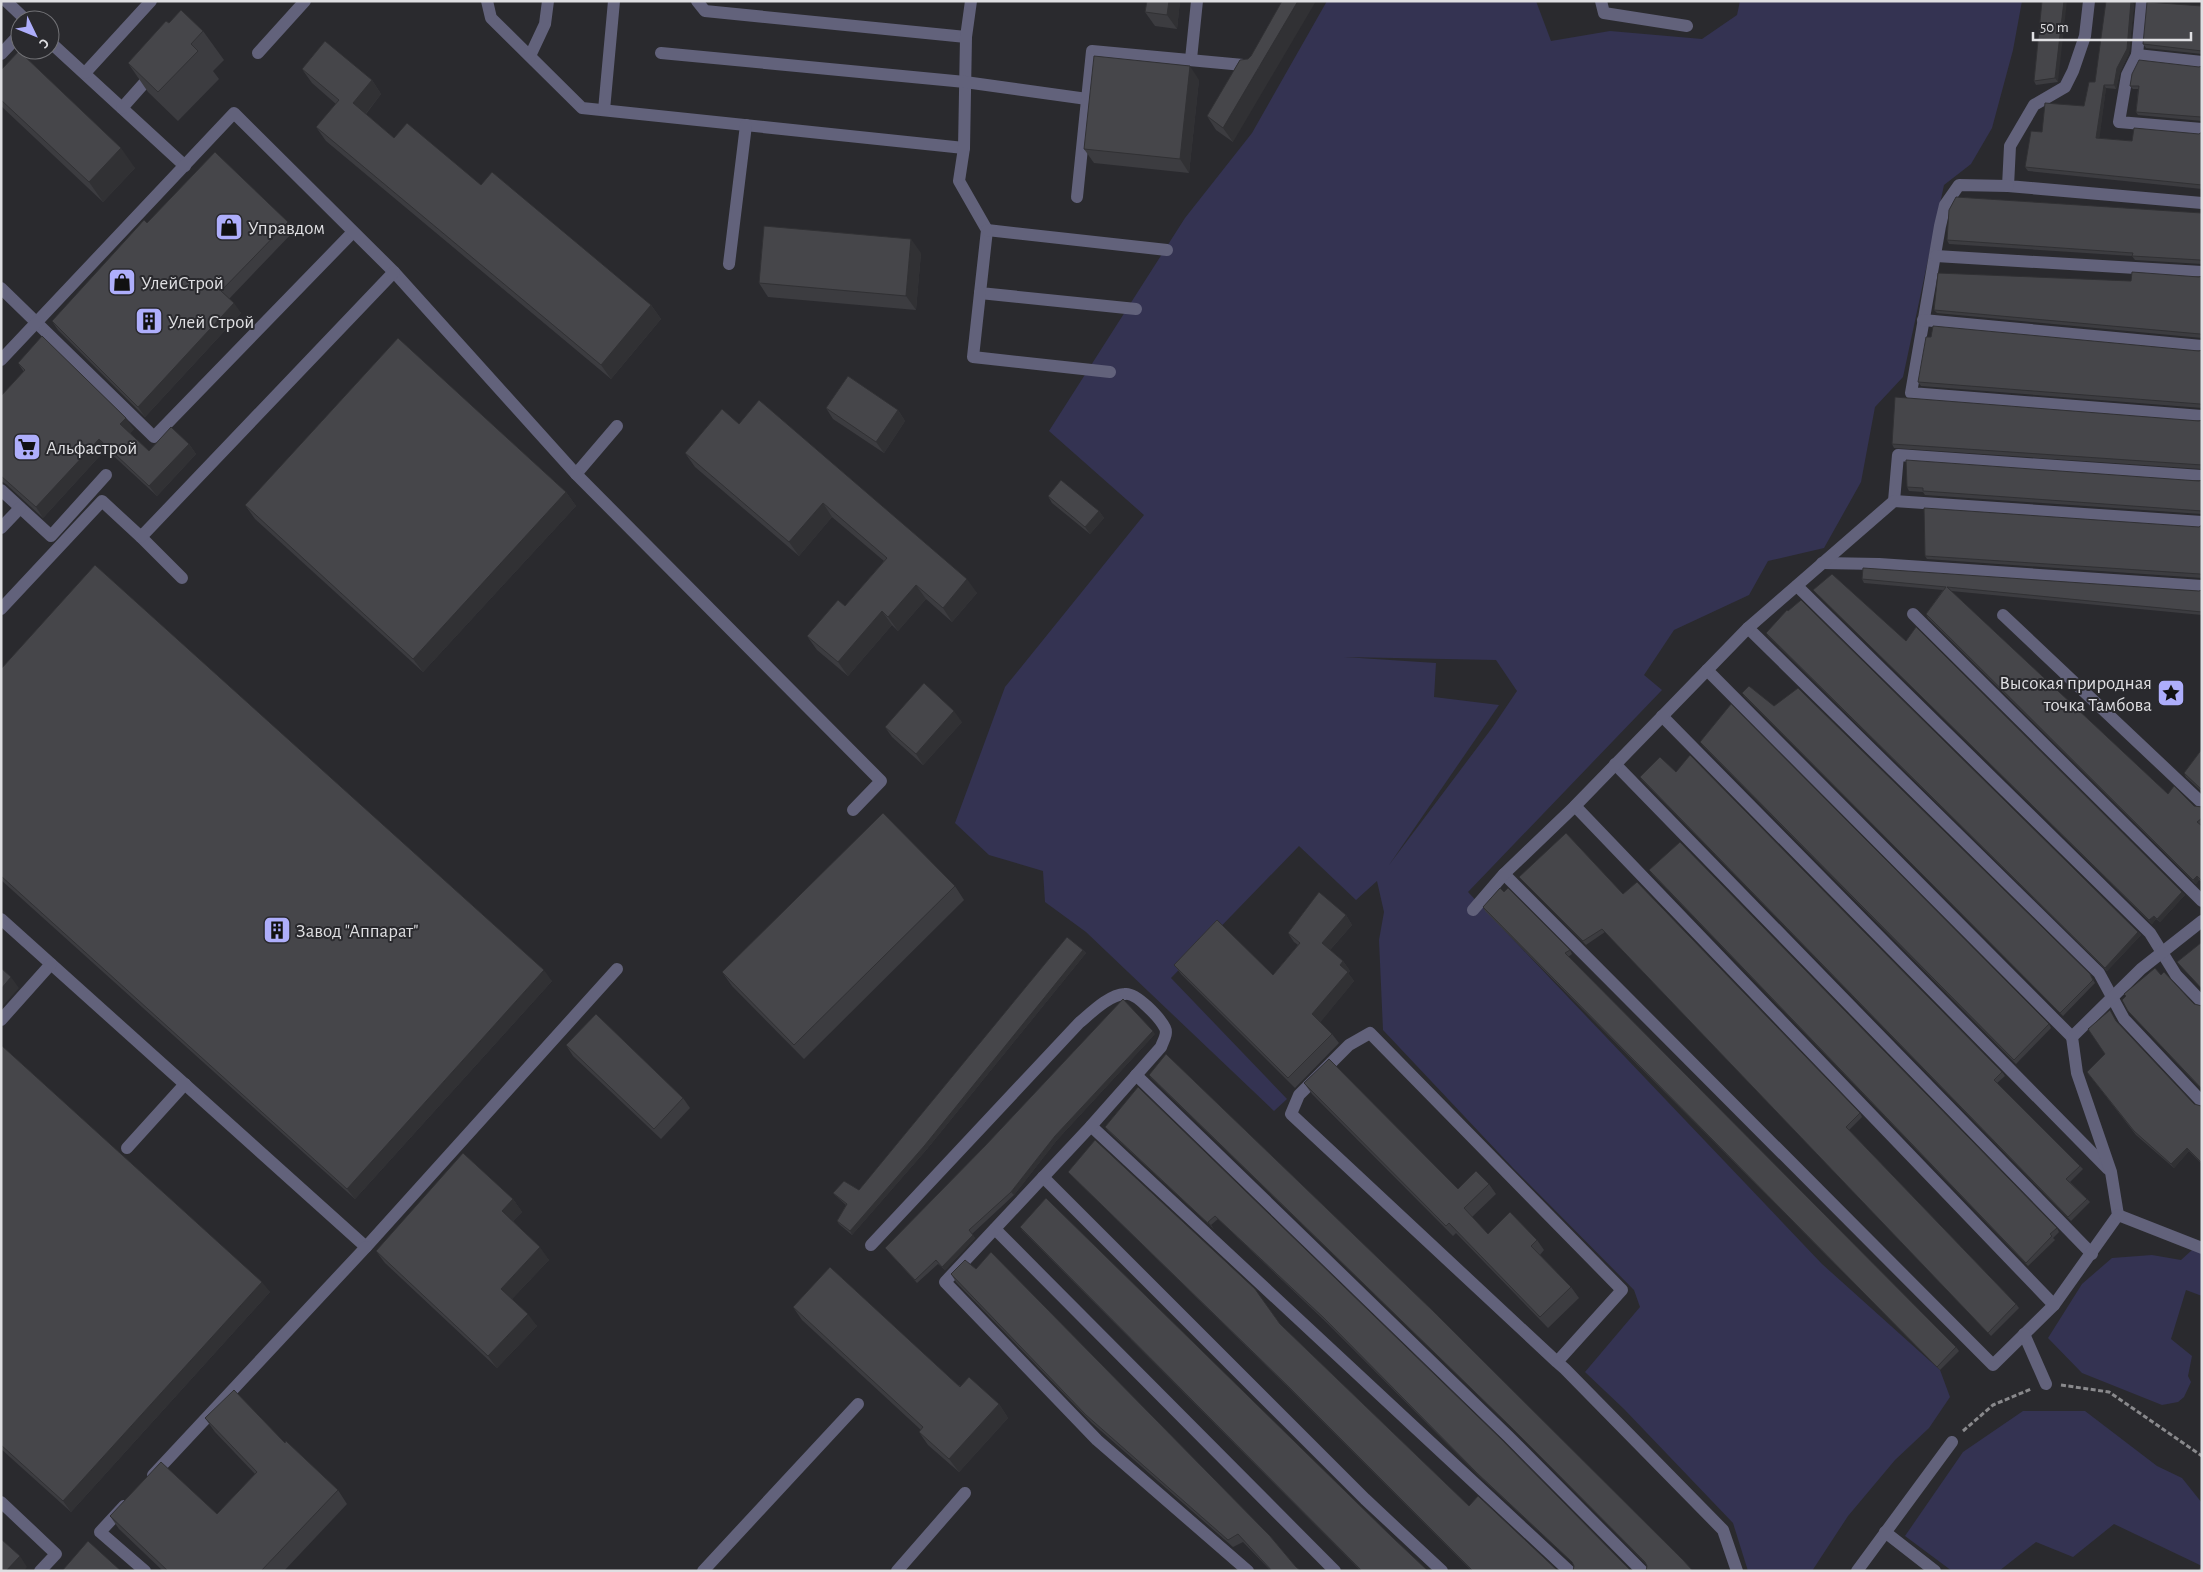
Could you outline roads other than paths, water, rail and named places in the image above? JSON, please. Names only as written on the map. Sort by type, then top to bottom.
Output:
[{"type":"street","points":[[6,1],[15,10]]},
{"type":"street","points":[[85,73],[151,1]]},
{"type":"street","points":[[258,52],[305,1]]},
{"type":"street","points":[[487,1],[491,18],[582,108],[964,148]]},
{"type":"street","points":[[530,56],[545,24],[548,1]]},
{"type":"street","points":[[604,110],[614,1]]},
{"type":"street","points":[[697,1],[706,10],[966,37]]},
{"type":"street","points":[[972,1],[966,37],[964,148],[959,181],[987,230],[973,358],[1110,372]]},
{"type":"street","points":[[1191,60],[1198,1]]},
{"type":"street","points":[[1601,1],[1604,13],[1687,26]]},
{"type":"street","points":[[2008,186],[2010,146],[2034,105],[2065,87],[2073,71],[2085,36],[2089,1]]},
{"type":"street","points":[[2142,1],[2137,55],[2127,74],[2119,122],[2202,129]]},
{"type":"street","points":[[1,54],[10,45]]},
{"type":"street","points":[[1077,197],[1092,50],[1254,66],[1258,58]]},
{"type":"street","points":[[60,51],[185,166]]},
{"type":"street","points":[[661,53],[965,82],[1087,99]]},
{"type":"street","points":[[2137,55],[2202,62]]},
{"type":"street","points":[[122,108],[162,64]]},
{"type":"street","points":[[1,360],[234,113],[394,272],[576,474],[881,781],[854,810]]},
{"type":"street","points":[[728,264],[746,125]]},
{"type":"street","points":[[2202,203],[2008,186],[1959,185],[1945,205],[1922,320],[1911,393],[2202,416]]},
{"type":"street","points":[[987,230],[1167,250]]},
{"type":"street","points":[[1,288],[154,437],[353,232]]},
{"type":"street","points":[[1936,256],[2202,272]]},
{"type":"street","points":[[141,538],[394,272]]},
{"type":"street","points":[[980,293],[1136,309]]},
{"type":"street","points":[[1922,320],[2202,346]]},
{"type":"street","points":[[576,474],[617,426]]},
{"type":"street","points":[[1473,910],[1504,874],[1575,806],[1748,628],[1894,501],[1898,455],[2202,476]]},
{"type":"street","points":[[1,490],[51,536],[106,475]]},
{"type":"street","points":[[1,608],[102,501],[182,578]]},
{"type":"street","points":[[1894,501],[2202,522]]},
{"type":"street","points":[[1,528],[20,508]]},
{"type":"street","points":[[1822,563],[1879,564],[2202,586]]},
{"type":"street","points":[[1797,586],[2150,933],[2176,975],[2202,1002]]},
{"type":"street","points":[[1913,614],[2202,901]]},
{"type":"street","points":[[2003,615],[2202,803]]},
{"type":"street","points":[[1748,628],[2099,973],[2124,1019],[2202,1102]]},
{"type":"street","points":[[1504,874],[1993,1365],[2054,1305],[2118,1216],[2111,1172],[2076,1073],[2072,1037],[1707,670]]},
{"type":"street","points":[[1662,716],[2111,1172]]},
{"type":"street","points":[[1615,764],[2092,1254]]},
{"type":"street","points":[[1575,806],[2054,1305]]},
{"type":"street","points":[[1,919],[366,1247]]},
{"type":"street","points":[[2072,1037],[2162,951],[2202,922]]},
{"type":"street","points":[[1,1020],[51,964]]},
{"type":"street","points":[[144,1571],[100,1532],[366,1247],[617,969]]},
{"type":"street","points":[[871,1245],[1078,1023],[1115,996],[1131,994],[1139,998],[1165,1028],[1166,1036],[1161,1047],[1091,1126],[945,1282],[1097,1440],[1248,1571]]},
{"type":"street","points":[[1557,1362],[1622,1290],[1370,1033],[1349,1045],[1299,1095],[1291,1114],[1557,1362],[1723,1530],[1737,1571]]},
{"type":"street","points":[[1136,1075],[1501,1429],[1642,1571]]},
{"type":"street","points":[[127,1148],[185,1084]]},
{"type":"street","points":[[1091,1126],[1569,1571]]},
{"type":"street","points":[[1043,1177],[1365,1499],[1442,1571]]},
{"type":"street","points":[[2118,1216],[2202,1248]]},
{"type":"street","points":[[995,1229],[1335,1571]]},
{"type":"street","points":[[2024,1334],[2046,1384]]},
{"type":"street","points":[[703,1571],[858,1404]]},
{"type":"street","points":[[1857,1571],[1952,1442]]},
{"type":"street","points":[[898,1571],[964,1493]]},
{"type":"street","points":[[1,1502],[56,1554],[40,1571]]},
{"type":"street","points":[[1885,1532],[1935,1571]]},
{"type":"place","name":"Управдом","points":[[229,227]]},
{"type":"place","name":"УлейСтрой","points":[[122,282]]},
{"type":"place","name":"Улей Строй","points":[[149,321]]},
{"type":"place","name":"Альфастрой","points":[[27,447]]},
{"type":"place","name":"Высокая природная точка Тамбова","points":[[2171,693]]},
{"type":"place","name":"Завод \"Аппарат\"","points":[[277,930]]}]
